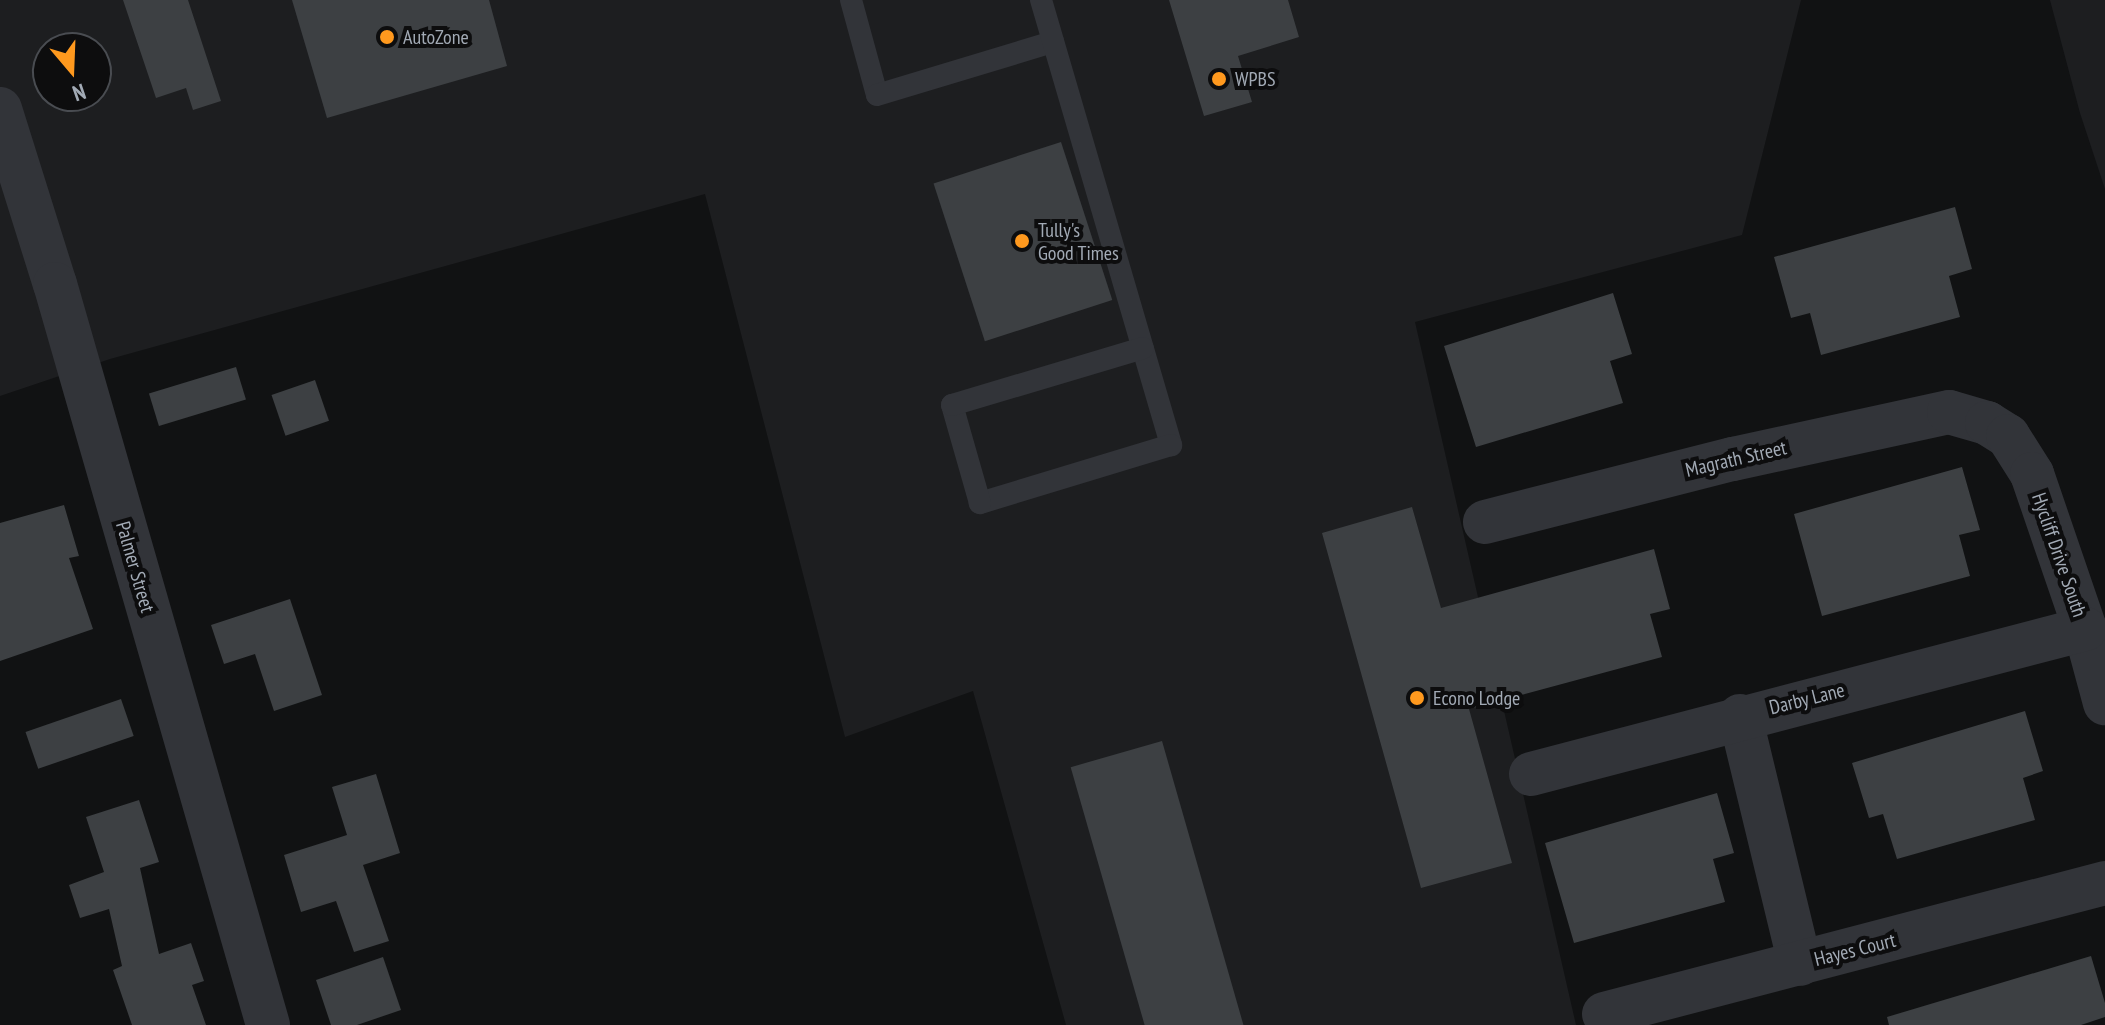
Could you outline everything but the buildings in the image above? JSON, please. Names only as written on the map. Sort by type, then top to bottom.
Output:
[{"type":"street","name":"Palmer Street","points":[[0,109],[55,284],[268,1025]]},
{"type":"street","name":"Magrath Street","points":[[1485,522],[1733,459],[1949,412],[1987,423]]},
{"type":"street","name":"Hycliff Drive South","points":[[1987,423],[2008,436],[2032,474],[2085,629],[2105,703]]},
{"type":"street","name":"Darby Lane","points":[[1531,774],[1740,716],[2085,629]]},
{"type":"street","points":[[1740,716],[1800,964]]},
{"type":"street","name":"Hayes Court","points":[[1604,1014],[2105,883]]},
{"type":"lane","points":[[851,0],[877,95],[1053,42]]},
{"type":"lane","points":[[1041,0],[1143,348],[1171,445],[980,503],[952,405],[1143,348]]},
{"type":"shaded area","points":[[0,0],[1801,0],[1742,235],[1415,322],[1576,1025],[1066,1025],[973,691],[845,737],[705,194],[110,359],[0,396]]},
{"type":"shaded area","points":[[2050,0],[2105,0],[2105,189],[2080,113]]},
{"type":"place","name":"AutoZone","points":[[387,37]]},
{"type":"place","name":"WPBS","points":[[1219,79]]},
{"type":"place","name":"Tully's Good Times","points":[[1022,241]]},
{"type":"place","name":"Econo Lodge","points":[[1417,698]]}]
